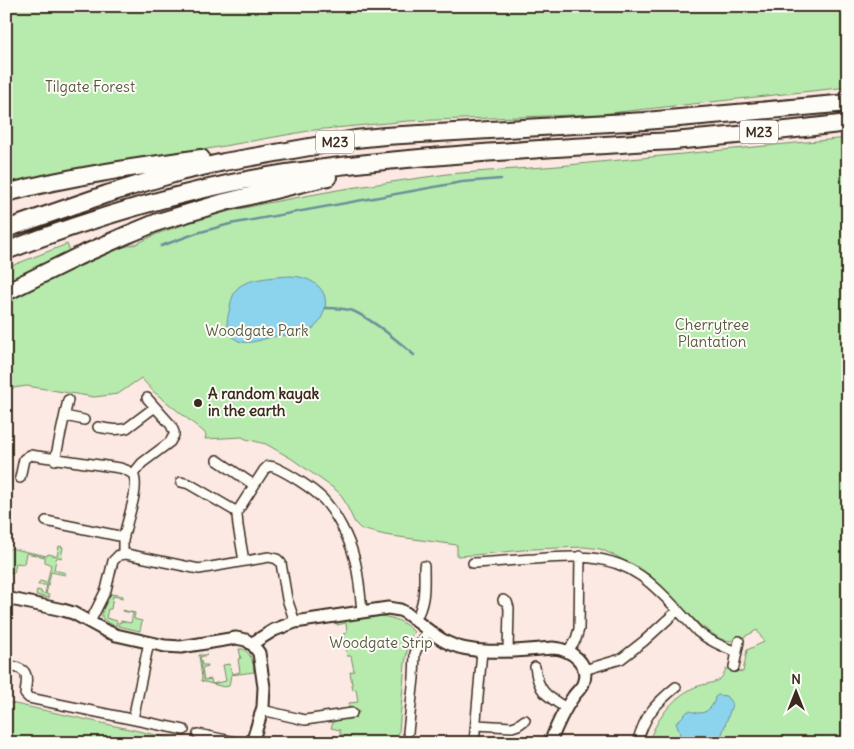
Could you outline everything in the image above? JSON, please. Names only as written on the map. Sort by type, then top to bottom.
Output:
[{"type":"highway","name":"M23","points":[[6,193],[122,169],[355,139],[645,121],[848,103]]},
{"type":"highway","name":"M23","points":[[6,251],[142,204],[209,188],[302,171],[425,157],[671,141],[848,122]]},
{"type":"highway","name":"M23","points":[[6,229],[180,172],[224,162],[355,139]]},
{"type":"highway","name":"M23","points":[[6,292],[77,257],[129,234],[180,215],[310,181],[425,157]]},
{"type":"street","points":[[133,474],[142,463],[173,438],[173,428],[147,398]]},
{"type":"street","points":[[55,460],[68,400]]},
{"type":"street","points":[[98,427],[112,430],[127,428],[155,407]]},
{"type":"street","points":[[65,416],[84,420]]},
{"type":"street","points":[[20,478],[24,459],[30,455],[120,468],[133,474],[136,479],[136,488],[124,537],[124,554]]},
{"type":"street","points":[[217,460],[254,485]]},
{"type":"street","points":[[244,561],[237,512],[266,468],[272,466],[305,485],[322,498],[336,517],[350,546],[356,566],[362,611]]},
{"type":"street","points":[[181,482],[189,484],[237,512]]},
{"type":"street","points":[[46,521],[124,537]]},
{"type":"street","points":[[90,622],[106,590],[114,561],[118,556],[124,554],[199,569],[269,557],[275,558],[279,560],[282,566],[287,598],[295,622]]},
{"type":"street","points":[[473,563],[568,556],[592,557],[610,561],[639,575],[654,587],[706,638],[715,644],[737,652]]},
{"type":"street","points":[[568,651],[576,639],[579,629],[580,556]]},
{"type":"street","points":[[415,620],[423,602],[424,566]]},
{"type":"street","points":[[6,598],[64,610],[116,635],[173,647],[236,638],[246,640],[259,654],[261,659],[265,695],[252,743]]},
{"type":"street","points":[[503,600],[507,602],[509,608],[508,650]]},
{"type":"street","points":[[251,644],[274,630],[295,622],[392,608],[406,613],[445,642],[466,649],[560,648],[577,657],[584,670],[582,686],[566,708],[550,743]]},
{"type":"street","points":[[584,670],[621,659],[644,641],[677,610]]},
{"type":"street","points":[[408,732],[415,653],[419,644],[430,630]]},
{"type":"street","points":[[734,667],[739,641]]},
{"type":"street","points":[[133,719],[149,642]]},
{"type":"street","points":[[474,743],[482,650]]},
{"type":"street","points":[[6,665],[19,668],[25,673],[27,679],[26,697],[184,730]]},
{"type":"street","points":[[534,668],[538,682],[544,692],[566,708]]},
{"type":"street","points":[[637,743],[642,726],[653,707],[676,687]]},
{"type":"street","points":[[262,710],[304,720],[352,712]]},
{"type":"street","points":[[476,725],[512,727],[525,720]]},
{"type":"street","points":[[198,734],[241,743]]},
{"type":"green space","name":"Tilgate Forest","points":[[6,6],[848,6],[848,87],[601,114],[408,121],[314,130],[6,185]]},
{"type":"green space","points":[[848,138],[848,743],[648,743],[655,727],[670,705],[694,687],[718,681],[726,669],[743,672],[747,650],[764,642],[757,630],[732,641],[720,639],[700,625],[650,575],[600,549],[584,547],[533,549],[457,556],[457,545],[385,535],[361,529],[355,523],[342,496],[292,459],[266,444],[242,437],[205,439],[206,435],[204,432],[154,392],[141,378],[118,394],[94,397],[27,386],[6,389],[6,303],[104,252],[136,244],[159,233],[192,222],[262,204],[343,189],[447,174],[558,166]]},
{"type":"green space","points":[[67,244],[70,252],[6,284],[6,268]]},
{"type":"green space","points":[[59,546],[63,547],[61,558],[58,557],[56,559],[54,570],[66,573],[65,575],[51,572],[46,594],[49,595],[49,598],[36,595],[37,590],[45,594],[47,585],[38,585],[40,581],[47,583],[51,565],[45,562],[45,557],[26,553],[24,564],[16,563],[14,573],[8,572],[6,579],[6,559],[9,548],[47,556],[48,554],[57,556]]},
{"type":"green space","points":[[111,594],[123,596],[123,598],[113,596],[111,609],[108,609],[106,618],[117,621],[116,626],[107,622],[102,617]]},
{"type":"green space","points":[[122,610],[135,613],[134,619],[142,621],[140,631],[118,626],[121,621],[131,623],[133,613]]},
{"type":"green space","name":"Woodgate Strip","points":[[381,616],[399,621],[414,632],[409,640],[405,664],[398,742],[403,743],[343,742],[344,735],[340,734],[340,730],[331,728],[334,720],[339,717],[343,719],[350,718],[355,713],[359,713],[359,711],[349,708],[349,703],[358,702],[356,689],[353,690],[350,672],[354,671],[351,656],[347,656],[343,634],[347,633],[346,623],[337,625],[337,622]]},
{"type":"green space","points":[[239,649],[243,649],[250,656],[254,672],[231,675],[229,686],[224,687],[212,684],[226,681],[223,665],[230,664],[232,674],[240,672],[238,659],[241,658]]},
{"type":"green space","points":[[199,655],[207,655],[200,657],[202,665],[208,665],[202,668],[204,680],[211,679],[212,684],[201,681]]},
{"type":"green space","points":[[6,702],[193,743],[6,743]]},
{"type":"water","points":[[290,276],[312,282],[322,291],[325,305],[316,326],[309,332],[302,334],[276,336],[250,342],[240,342],[232,337],[228,329],[227,320],[231,301],[236,290],[240,286],[253,281]]},
{"type":"water","points":[[718,695],[726,696],[732,705],[719,743],[679,743],[680,734],[676,723],[688,711],[701,713],[707,711]]},
{"type":"waterway","points":[[161,246],[230,224],[462,182],[501,179]]},
{"type":"waterway","points":[[325,308],[346,309],[361,315],[385,331],[414,355]]},
{"type":"place","name":"A random kayak in the earth","points":[[198,403]]},
{"type":"park label","name":"Woodgate Park","points":[[257,331]]},
{"type":"park label","name":"Cherrytree Plantation","points":[[712,334]]}]
